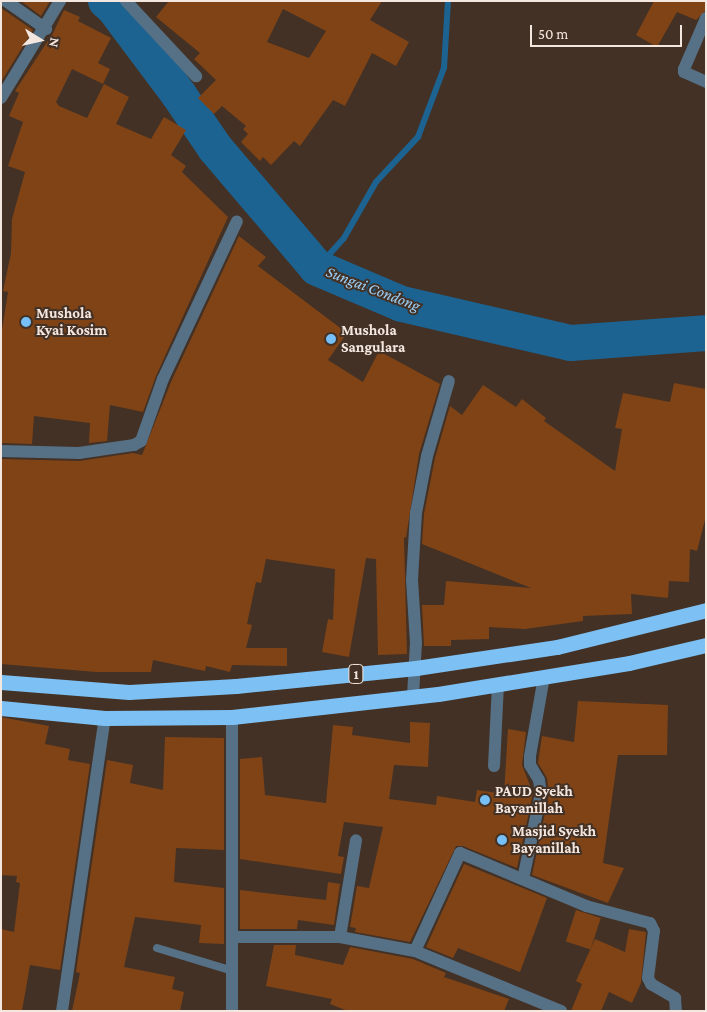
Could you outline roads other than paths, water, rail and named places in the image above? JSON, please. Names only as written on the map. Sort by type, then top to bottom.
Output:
[{"type":"highway","name":"1","points":[[1,682],[129,692],[236,686],[416,668],[557,647],[706,610]]},
{"type":"highway","name":"1","points":[[1,708],[105,718],[232,717],[498,684],[629,663],[706,645]]},
{"type":"street","points":[[6,1],[46,29]]},
{"type":"street","points":[[1,98],[46,29],[60,1]]},
{"type":"street","points":[[126,1],[196,76]]},
{"type":"street","points":[[706,18],[684,68],[684,72],[706,82]]},
{"type":"street","points":[[1,451],[79,453],[141,441],[163,379],[237,221]]},
{"type":"street","points":[[413,696],[416,668],[412,580],[416,513],[427,456],[449,381]]},
{"type":"street","points":[[523,879],[541,793],[539,780],[530,765],[530,756],[544,677]]},
{"type":"street","points":[[494,766],[498,684]]},
{"type":"street","points":[[232,717],[232,1011]]},
{"type":"street","points":[[62,1011],[105,718]]},
{"type":"street","points":[[340,937],[356,840]]},
{"type":"street","points":[[415,951],[457,854],[586,906],[650,923],[654,931],[648,978],[651,984],[675,998],[676,1011]]},
{"type":"street","points":[[233,938],[340,937],[415,951],[561,1011]]},
{"type":"lane","points":[[157,948],[232,971]]},
{"type":"waterway","name":"Sungai Condong","points":[[106,1],[114,8],[179,95],[215,148],[317,268],[402,304],[571,343],[706,333]]},
{"type":"waterway","points":[[317,268],[344,238],[376,182],[418,137],[444,68],[448,1]]},
{"type":"place","name":"Mushola Kyai Kosim","points":[[26,322]]},
{"type":"place","name":"Mushola Sangulara","points":[[331,339]]},
{"type":"place","name":"PAUD Syekh Bayanillah","points":[[485,800]]},
{"type":"place","name":"Masjid Syekh Bayanillah","points":[[502,840]]}]
